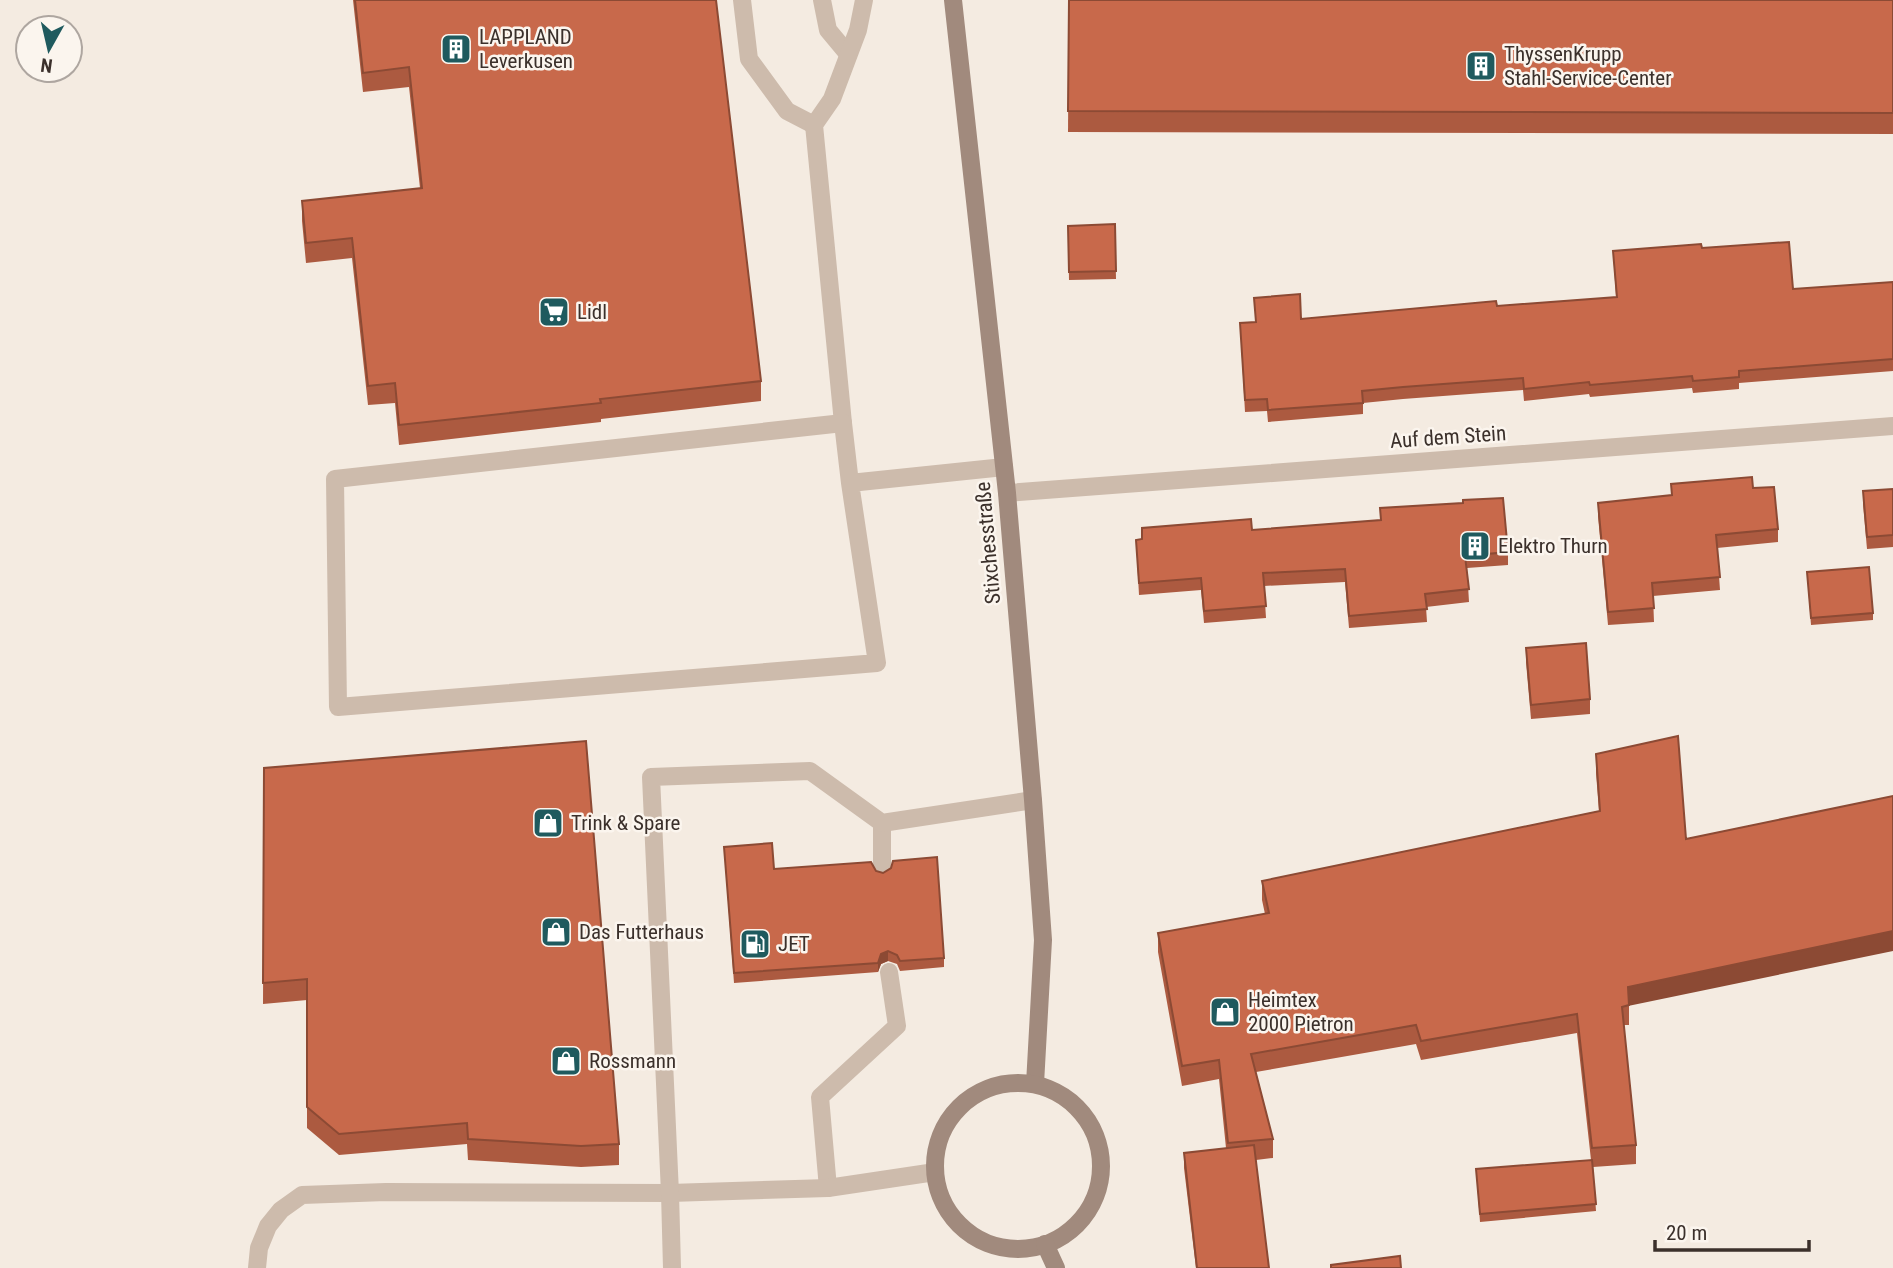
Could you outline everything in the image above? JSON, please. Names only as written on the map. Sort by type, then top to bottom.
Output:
[{"type":"street","points":[[743,0],[749,59],[788,111],[814,125]]},
{"type":"street","points":[[822,0],[828,30],[848,54]]},
{"type":"street","points":[[844,423],[335,479],[338,706],[877,663],[850,483],[844,423],[814,125],[832,99],[858,30],[864,0]]},
{"type":"street","name":"Stixchesstraße","points":[[953,0],[1007,494],[1033,800],[1043,940],[1035,1084]]},
{"type":"street","name":"Auf dem Stein","points":[[1007,494],[1893,426]]},
{"type":"street","points":[[850,483],[1004,467]]},
{"type":"street","points":[[672,1268],[651,776],[810,771],[882,823],[1033,800]]},
{"type":"street","points":[[882,823],[883,871]]},
{"type":"street","points":[[828,1188],[820,1097],[897,1026],[889,972]]},
{"type":"street","points":[[1010,1083],[1035,1084],[1061,1094],[1082,1111],[1096,1134],[1102,1161],[1099,1188],[1088,1212],[1069,1232],[1045,1244],[1020,1249],[995,1246],[972,1235],[953,1219],[940,1197],[935,1172],[937,1146],[946,1122],[963,1103],[985,1089],[1010,1083]]},
{"type":"street","points":[[257,1268],[259,1248],[268,1226],[281,1210],[302,1195],[386,1192],[670,1193],[828,1188],[935,1172]]},
{"type":"street","points":[[1045,1244],[1056,1268]]},
{"type":"building","points":[[355,0],[716,0],[761,381],[600,399],[601,403],[399,425],[395,383],[368,386],[352,238],[306,243],[302,201],[422,188],[409,67],[363,73]]},
{"type":"building","name":"ThyssenKrupp Stahl-Service-Center","points":[[1069,0],[1893,0],[1893,113],[1068,111]]},
{"type":"building","points":[[1115,224],[1116,271],[1069,272],[1068,226]]},
{"type":"building","points":[[1789,242],[1793,289],[1893,282],[1893,359],[1739,371],[1739,377],[1693,381],[1692,376],[1524,389],[1523,378],[1403,387],[1362,391],[1363,403],[1268,410],[1267,399],[1245,400],[1240,323],[1256,322],[1254,298],[1300,294],[1301,319],[1496,301],[1497,306],[1617,297],[1613,251],[1701,244],[1702,248]]},
{"type":"building","points":[[1752,477],[1753,488],[1774,487],[1778,529],[1716,535],[1720,577],[1652,583],[1654,608],[1608,612],[1598,503],[1672,495],[1671,484]]},
{"type":"building","points":[[1893,489],[1893,535],[1867,537],[1863,491]]},
{"type":"building","points":[[1503,498],[1508,552],[1465,556],[1469,589],[1425,594],[1427,609],[1349,616],[1345,569],[1263,573],[1266,606],[1204,611],[1201,578],[1139,583],[1136,540],[1142,539],[1142,528],[1251,519],[1252,530],[1381,520],[1380,508]]},
{"type":"building","points":[[1869,567],[1873,613],[1811,618],[1807,572]]},
{"type":"building","points":[[1586,643],[1590,699],[1531,705],[1526,648]]},
{"type":"building","points":[[1678,736],[1686,839],[1893,796],[1893,931],[1628,987],[1629,1005],[1622,1007],[1636,1145],[1592,1148],[1577,1014],[1421,1041],[1416,1025],[1251,1054],[1273,1139],[1228,1143],[1219,1060],[1182,1066],[1158,933],[1269,913],[1262,881],[1600,811],[1596,754]]},
{"type":"building","points":[[586,741],[619,1144],[581,1146],[468,1139],[467,1123],[339,1134],[307,1107],[307,979],[263,983],[264,768]]},
{"type":"building","points":[[772,843],[774,869],[871,862],[876,871],[883,873],[891,868],[893,861],[937,857],[944,958],[900,961],[897,955],[888,951],[881,954],[878,963],[734,973],[724,847]]},
{"type":"building","points":[[1254,1145],[1269,1268],[1197,1268],[1184,1153]]},
{"type":"building","points":[[1592,1160],[1596,1204],[1480,1214],[1476,1169]]},
{"type":"building","points":[[1400,1256],[1401,1268],[1331,1268],[1331,1265]]},
{"type":"place","name":"LAPPLAND Leverkusen","points":[[456,49]]},
{"type":"place","name":"ThyssenKrupp Stahl-Service-Center","points":[[1481,66]]},
{"type":"place","name":"Lidl","points":[[554,312]]},
{"type":"place","name":"Elektro Thurn","points":[[1475,546]]},
{"type":"place","name":"Trink & Spare","points":[[548,823]]},
{"type":"place","name":"Das Futterhaus","points":[[556,932]]},
{"type":"place","name":"JET","points":[[755,944]]},
{"type":"place","name":"Heimtex 2000 Pietron","points":[[1225,1012]]},
{"type":"place","name":"Rossmann","points":[[566,1061]]}]
